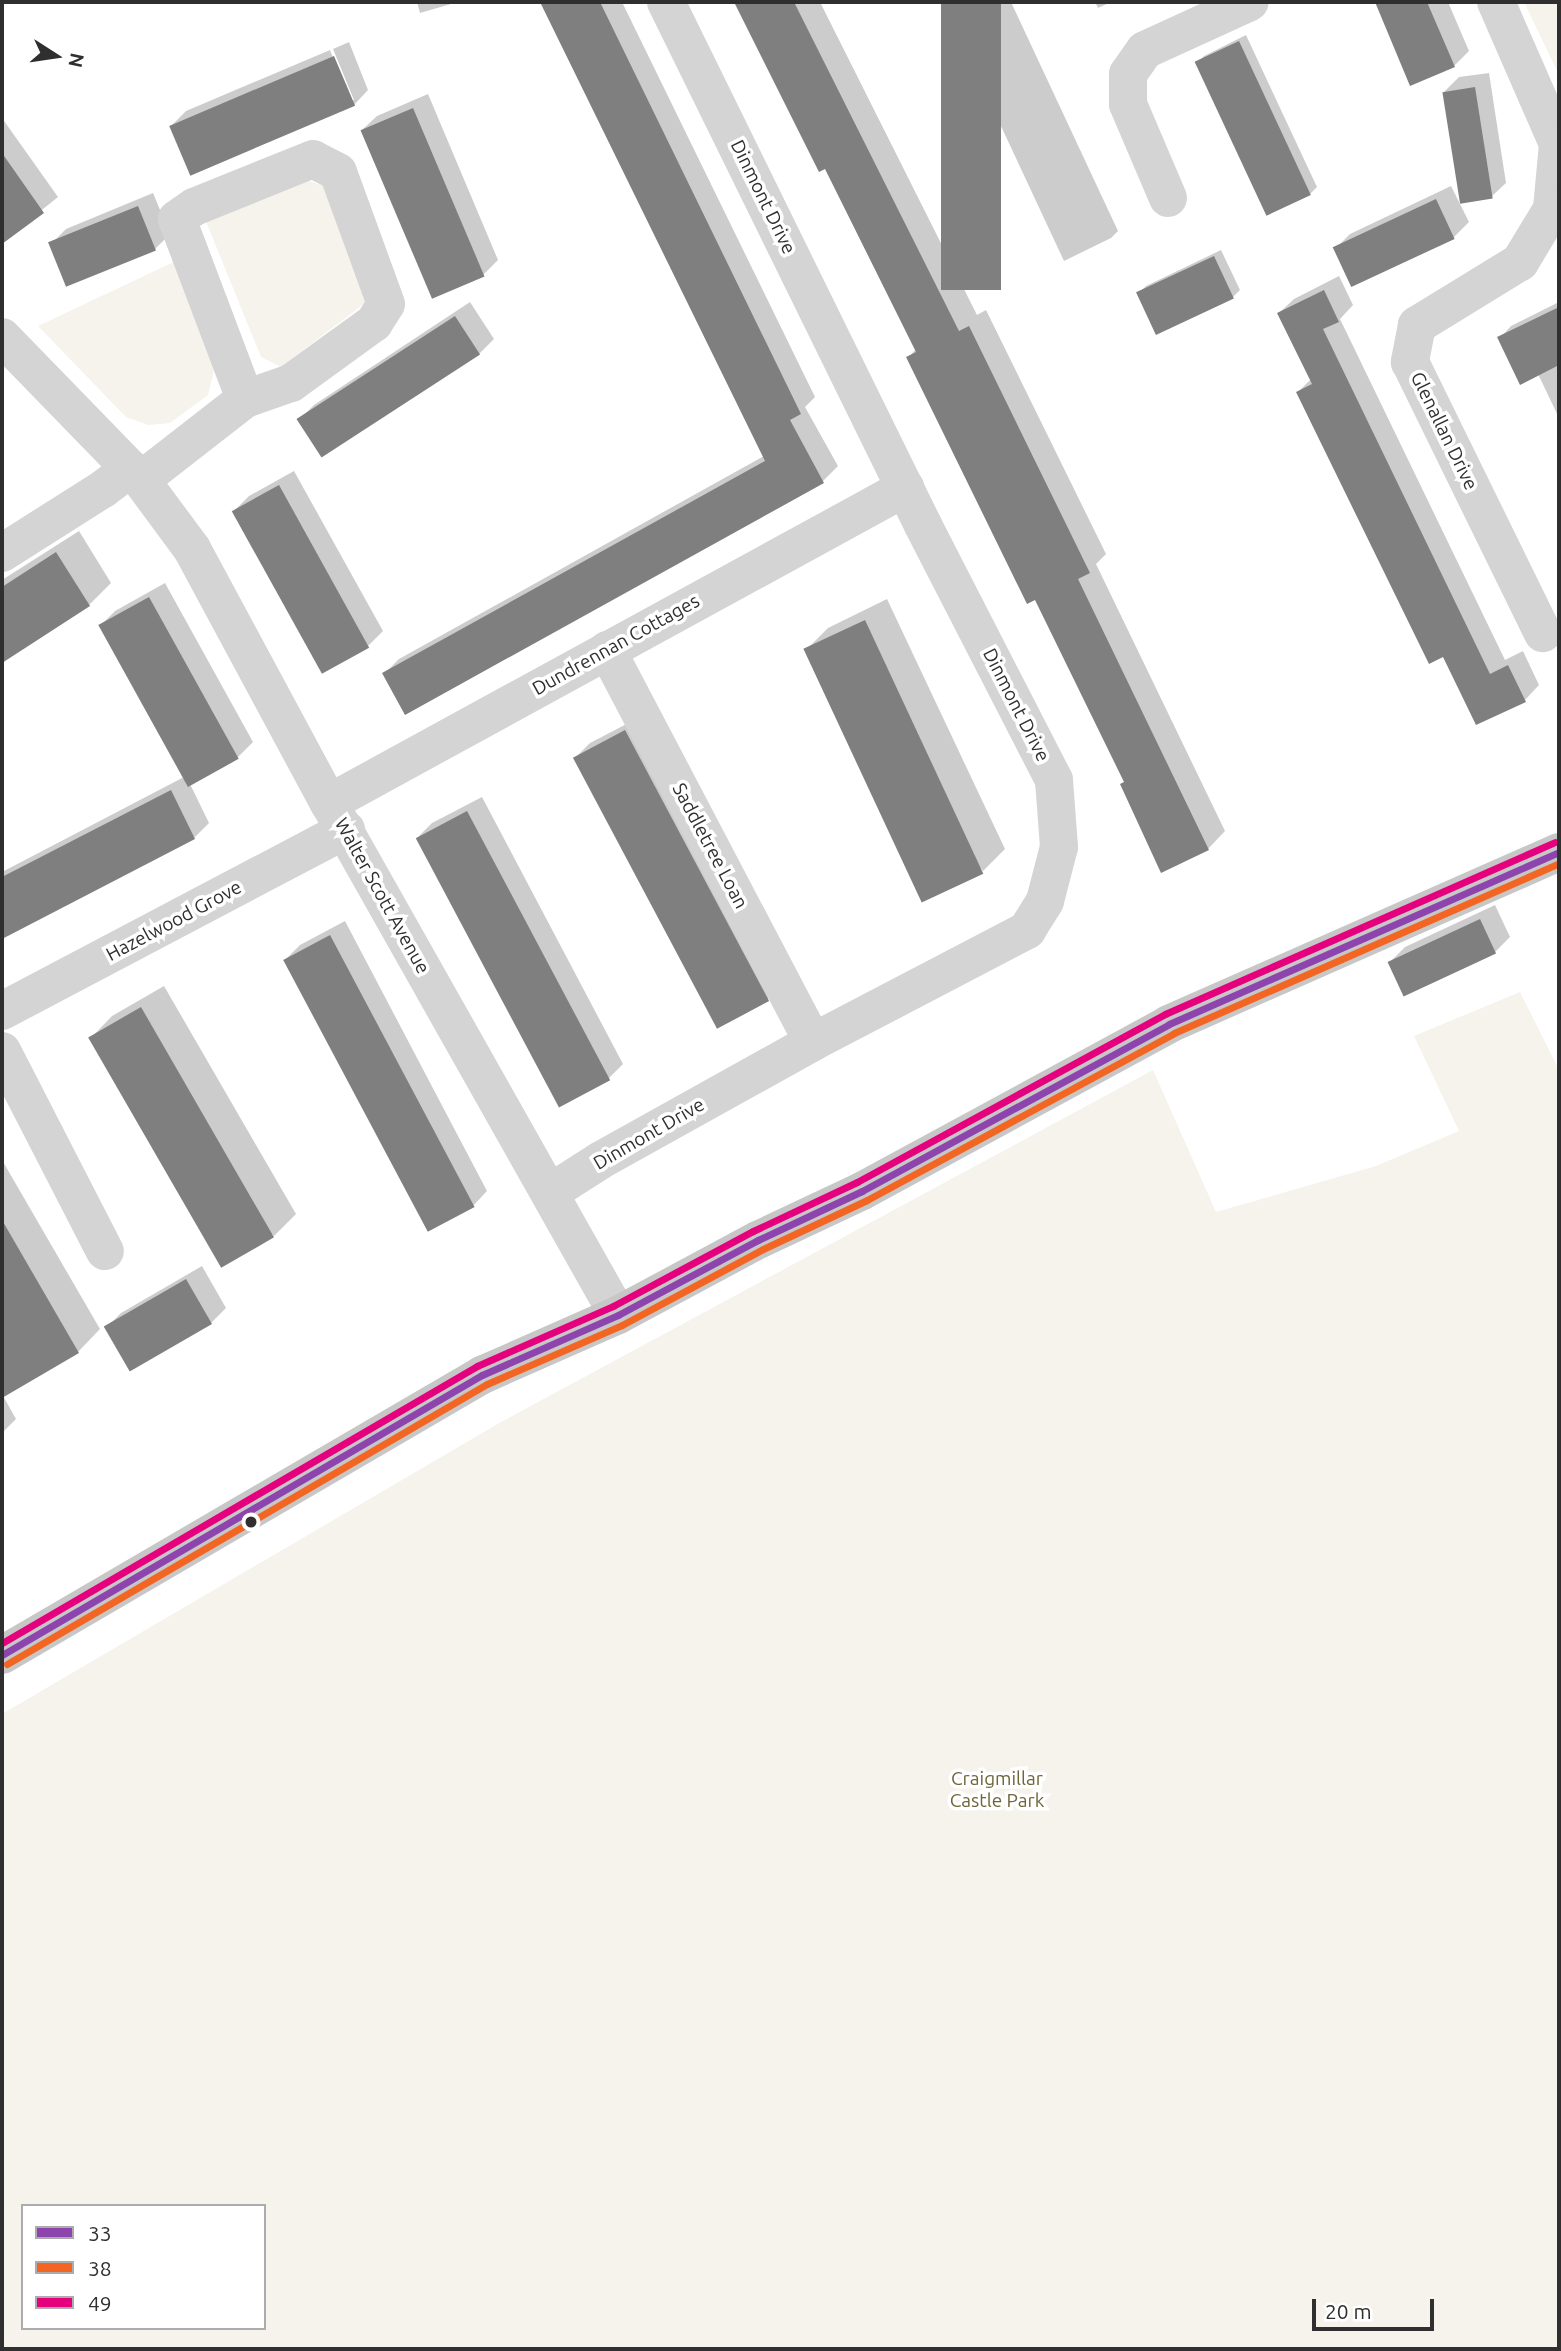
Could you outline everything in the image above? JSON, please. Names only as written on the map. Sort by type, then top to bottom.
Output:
[{"type":"main road","points":[[2,1655],[482,1375],[618,1315],[758,1240],[862,1191],[1169,1024],[1559,852]]},
{"type":"street","name":"Dinmont Drive","points":[[551,1192],[601,1160],[813,1042],[1027,930],[1045,901],[1059,847],[1054,780],[905,488],[666,2]]},
{"type":"street","points":[[1171,197],[1128,104],[1128,74],[1145,50],[1250,2]]},
{"type":"street","name":"Glenallan Drive","points":[[1496,2],[1558,144],[1552,209],[1520,262],[1417,325],[1410,362],[1543,633]]},
{"type":"street","points":[[2,553],[103,489],[135,475],[245,399],[291,383],[374,323],[386,304],[338,172],[313,159],[194,207],[177,219],[245,399]]},
{"type":"street","name":"Walter Scott Avenue","points":[[2,337],[135,475],[192,549],[337,817],[618,1315]]},
{"type":"street","name":"Dundrennan Cottages","points":[[337,817],[607,650],[905,488]]},
{"type":"street","name":"Saddletree Loan","points":[[607,650],[813,1042]]},
{"type":"street","name":"Hazelwood Grove","points":[[2,1011],[337,817]]},
{"type":"street","points":[[2,1051],[105,1251]]},
{"type":"green space","points":[[1524,2],[1559,2],[1559,75]]},
{"type":"green space","points":[[309,181],[330,188],[369,300],[281,367],[261,357],[205,219]]},
{"type":"green space","points":[[180,259],[214,370],[208,395],[170,423],[148,425],[126,417],[38,326]]},
{"type":"green space","name":"Craigmillar Castle Park","points":[[1520,992],[1559,1070],[1559,2349],[2,2349],[2,1714],[501,1422],[1153,1070],[1216,1212],[1376,1166],[1459,1131],[1414,1036]]},
{"type":"building","points":[[540,2],[600,2],[801,414],[790,420],[824,483],[405,715],[382,673],[765,461]]},
{"type":"building","points":[[734,2],[794,2],[959,331],[969,326],[1090,573],[1078,579],[1209,850],[1161,873],[1120,784],[1124,782],[1035,600],[1027,604],[906,357],[916,352],[825,169],[819,172]]},
{"type":"building","points":[[941,2],[1001,2],[1001,290],[941,290]]},
{"type":"building","points":[[1375,2],[1427,2],[1455,67],[1410,86]]},
{"type":"building","points":[[1239,41],[1311,195],[1266,216],[1195,62]]},
{"type":"building","points":[[334,56],[355,106],[190,176],[169,126]]},
{"type":"building","points":[[1475,87],[1493,199],[1460,204],[1442,92]]},
{"type":"building","points":[[413,108],[485,276],[432,299],[361,130]]},
{"type":"building","points":[[2,153],[44,213],[2,244]]},
{"type":"building","points":[[1436,199],[1455,239],[1351,287],[1333,247]]},
{"type":"building","points":[[138,206],[156,251],[66,287],[48,242]]},
{"type":"building","points":[[1214,256],[1234,299],[1156,335],[1136,292]]},
{"type":"building","points":[[1324,290],[1339,322],[1323,329],[1490,674],[1508,665],[1526,702],[1476,725],[1443,657],[1429,664],[1296,392],[1312,384],[1277,313]]},
{"type":"building","points":[[1559,307],[1559,365],[1520,385],[1497,337]]},
{"type":"building","points":[[455,316],[480,355],[322,458],[296,419]]},
{"type":"building","points":[[279,485],[369,648],[322,674],[232,511]]},
{"type":"building","points":[[56,552],[90,606],[2,663],[2,587]]},
{"type":"building","points":[[149,597],[239,759],[188,787],[98,625]]},
{"type":"building","points":[[865,620],[983,874],[922,903],[803,649]]},
{"type":"building","points":[[625,730],[769,1001],[717,1029],[573,758]]},
{"type":"building","points":[[171,790],[195,839],[2,939],[2,877]]},
{"type":"building","points":[[467,811],[610,1080],[559,1108],[416,838]]},
{"type":"building","points":[[1480,919],[1496,953],[1404,997],[1388,962]]},
{"type":"building","points":[[330,935],[475,1207],[428,1232],[283,960]]},
{"type":"building","points":[[141,1007],[274,1237],[221,1268],[88,1038]]},
{"type":"building","points":[[2,1220],[79,1353],[2,1398]]},
{"type":"building","points":[[186,1279],[212,1324],[130,1372],[104,1326]]},
{"type":"transit line","name":"49","points":[[2,1643],[477,1366],[613,1306],[753,1231],[857,1182],[1165,1014],[1555,842]]},
{"type":"transit line","name":"33","points":[[2,1655],[482,1375],[618,1315],[758,1240],[862,1191],[1169,1024],[1559,852]]},
{"type":"transit line","name":"38","points":[[7,1664],[487,1384],[622,1325],[763,1249],[867,1200],[1174,1033],[1559,863]]}]
